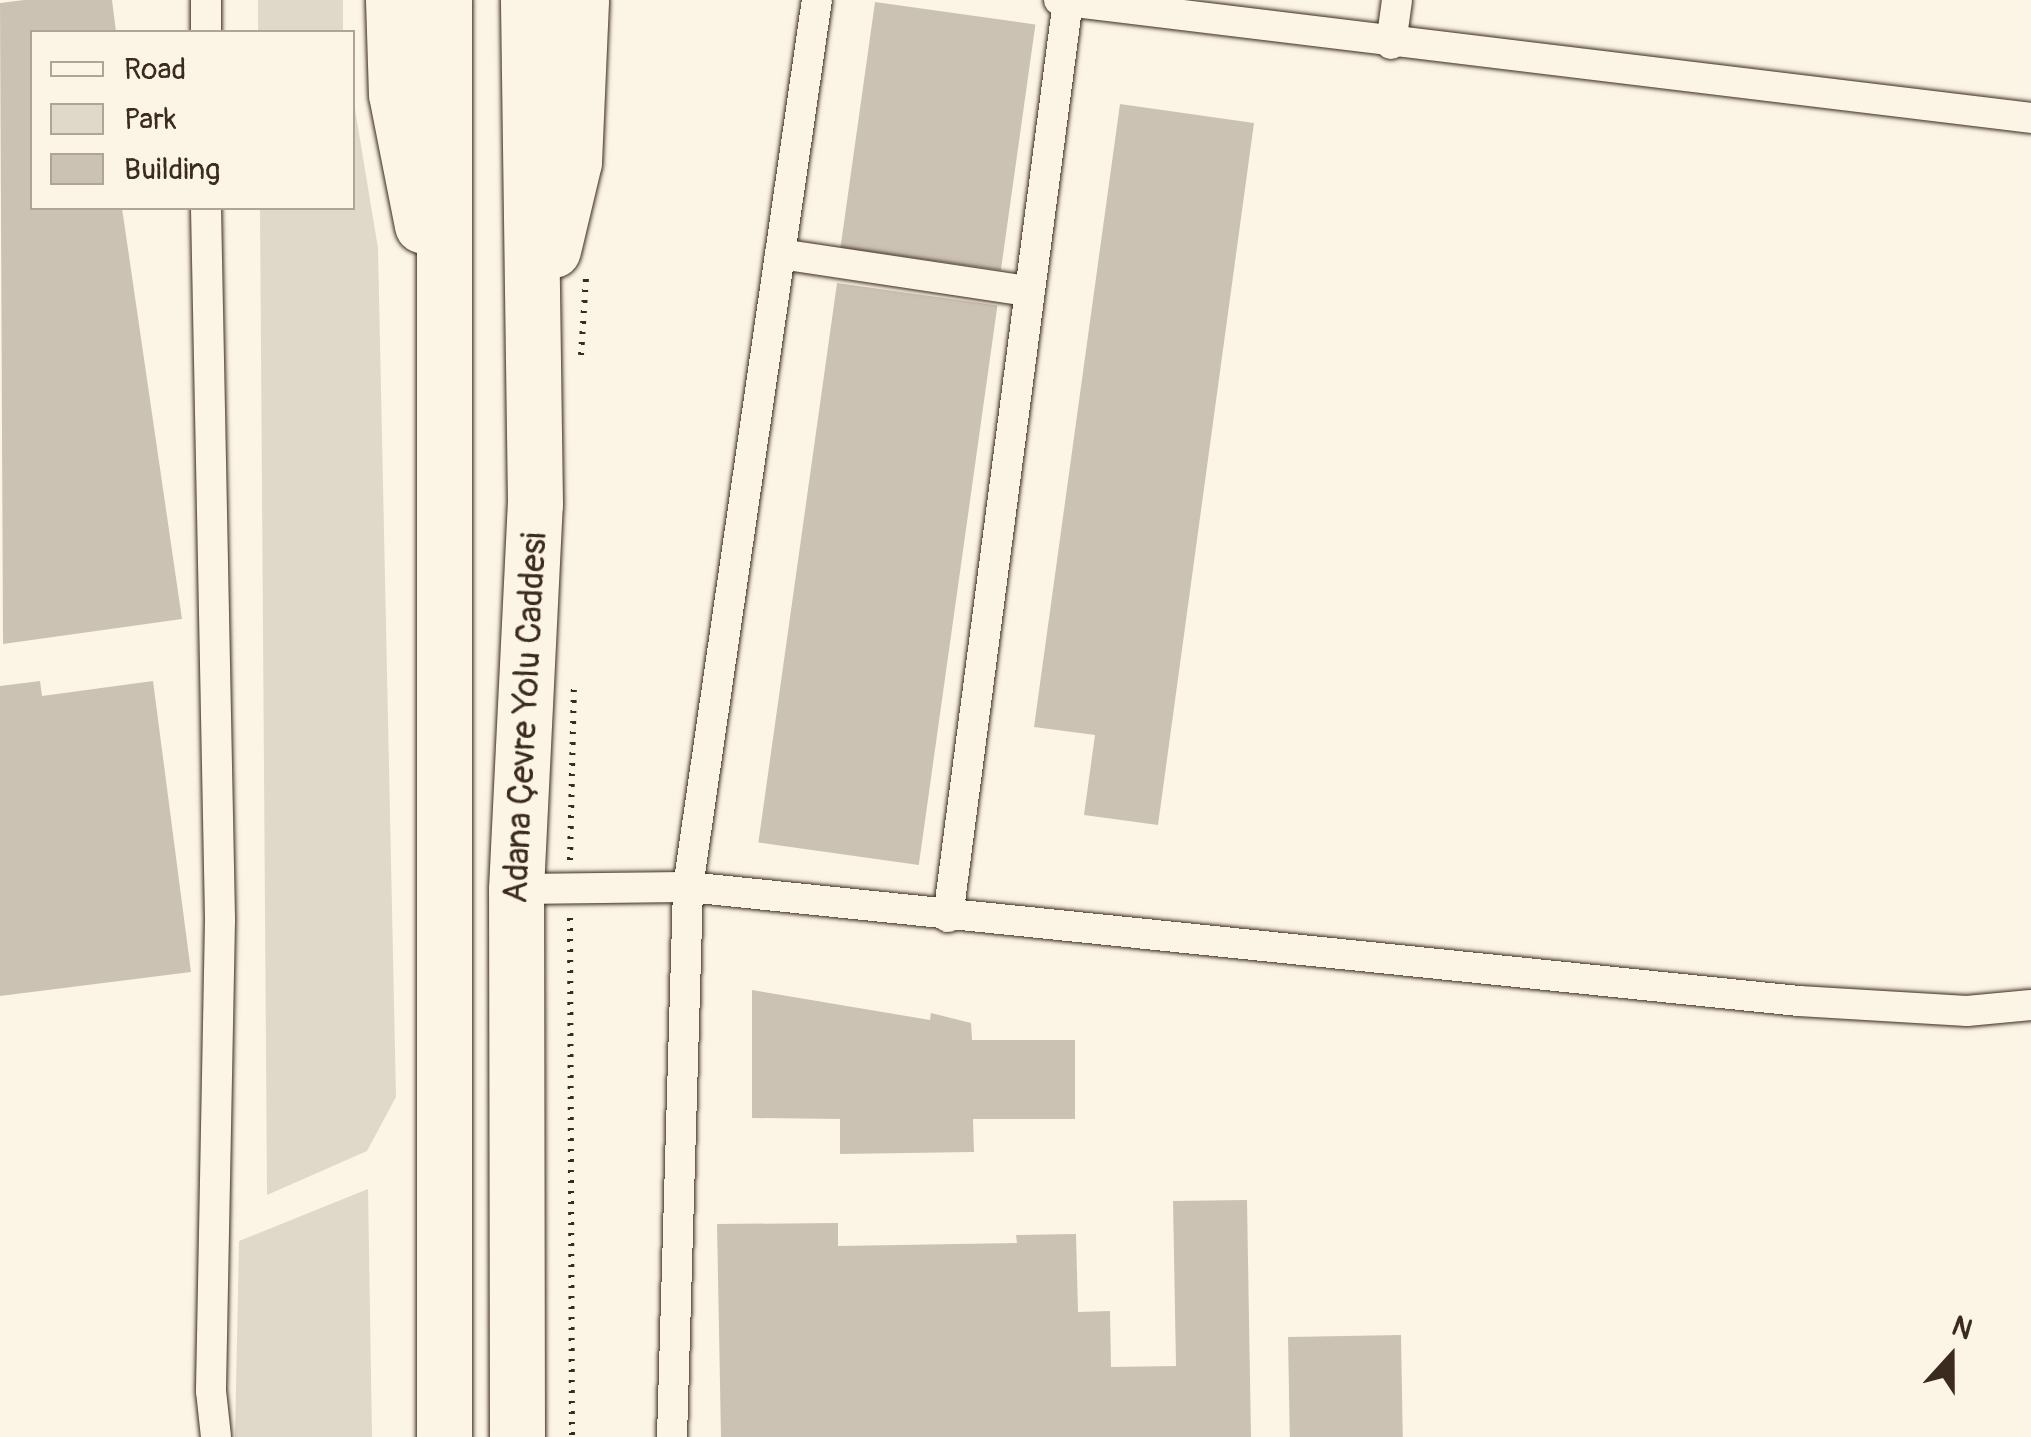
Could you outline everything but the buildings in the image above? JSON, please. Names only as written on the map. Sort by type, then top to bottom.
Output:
[{"type":"highway","points":[[393,0],[405,153],[443,290]]},
{"type":"highway","name":"Adana Çevre Yolu Caddesi","points":[[444,0],[444,1437]]},
{"type":"highway","name":"Adana Çevre Yolu Caddesi","points":[[518,1437],[516,889],[535,504],[528,0]]},
{"type":"highway","points":[[535,300],[559,233],[574,162],[582,0]]},
{"type":"street","points":[[206,0],[206,30]]},
{"type":"street","points":[[672,1437],[688,887],[817,0]]},
{"type":"street","points":[[1059,0],[1391,44],[2031,118]]},
{"type":"street","points":[[1391,44],[1397,0]]},
{"type":"street","points":[[948,917],[1068,1]]},
{"type":"street","points":[[206,210],[220,920],[211,1391],[216,1437]]},
{"type":"street","points":[[780,254],[1028,291]]},
{"type":"street","points":[[516,889],[688,887],[948,917],[1799,1002],[1968,1011],[2031,1005]]},
{"type":"path","points":[[580,362],[589,265]]},
{"type":"path","points":[[572,1437],[570,888],[574,674]]},
{"type":"green space","points":[[258,0],[343,0],[343,30],[258,30]]},
{"type":"green space","points":[[355,109],[378,248],[396,1097],[367,1151],[267,1195],[260,210],[355,210]]},
{"type":"green space","points":[[368,1189],[372,1437],[235,1437],[239,1241]]}]
